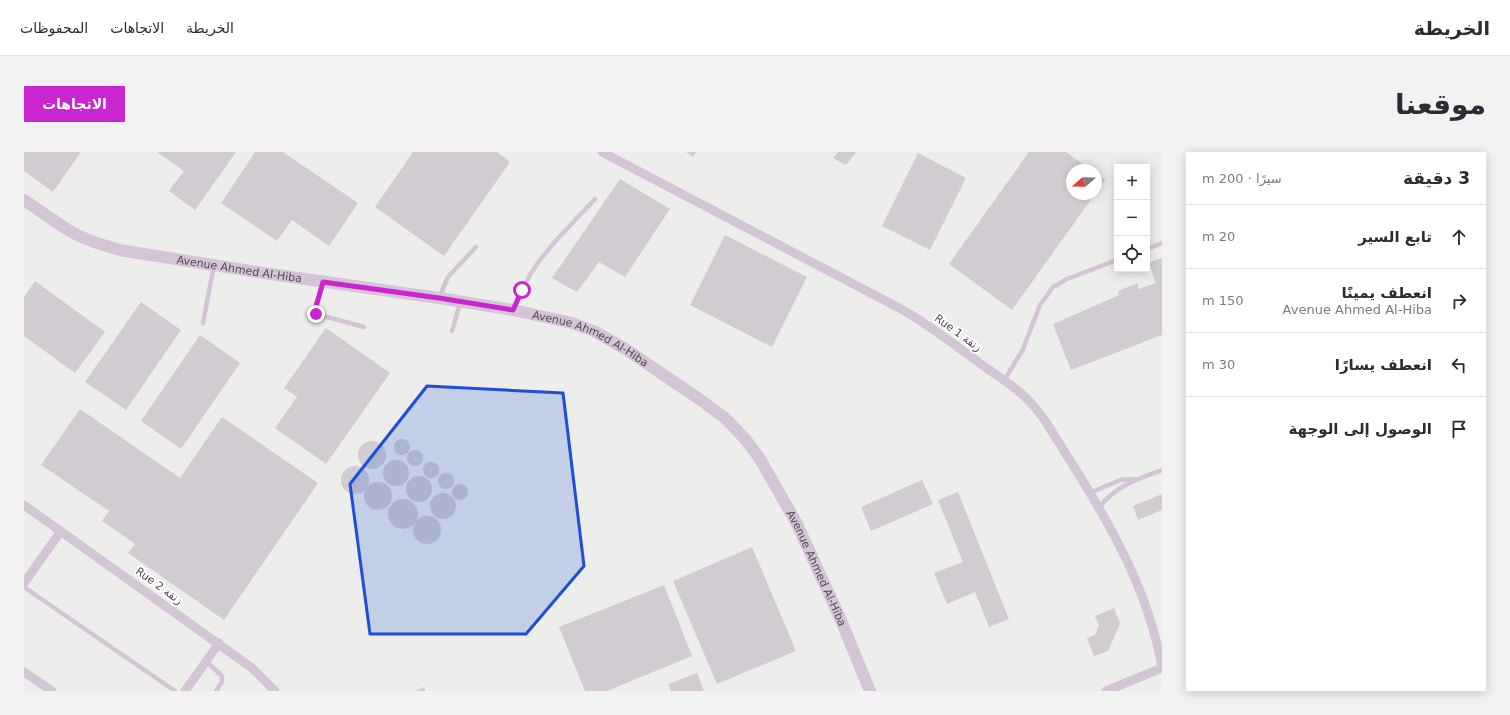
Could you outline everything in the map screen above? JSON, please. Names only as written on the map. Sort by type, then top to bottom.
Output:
[{"type":"street","name":"Rue 1 زنقة","points":[[602,152],[891,302],[934,329],[1024,396],[1039,413],[1090,492],[1121,550],[1148,610],[1159,648],[1162,668]]},
{"type":"street","name":"Avenue Ahmed Al-Hiba","points":[[24,200],[66,229],[87,240],[106,247],[138,254],[513,310],[572,323],[596,332],[671,379],[725,418],[746,440],[760,459],[786,503],[818,569],[870,691]]},
{"type":"street","name":"Rue 2 زنقة","points":[[24,505],[219,643],[252,668],[275,691]]},
{"type":"street","points":[[24,583],[61,531]]},
{"type":"street","points":[[185,691],[219,643]]},
{"type":"street","points":[[1106,691],[1162,668]]},
{"type":"street","points":[[24,672],[52,691]]},
{"type":"lane","points":[[513,310],[535,267],[553,244],[595,199]]},
{"type":"lane","points":[[1150,248],[1162,243]]},
{"type":"lane","points":[[439,298],[448,277],[476,247]]},
{"type":"lane","points":[[1004,381],[1023,349],[1040,305],[1053,287],[1067,279],[1114,261]]},
{"type":"lane","points":[[203,323],[214,265]]},
{"type":"lane","points":[[323,282],[315,310],[316,314],[364,327]]},
{"type":"lane","points":[[452,331],[461,302]]},
{"type":"lane","points":[[1099,508],[1110,495],[1135,480],[1162,470]]},
{"type":"lane","points":[[1090,492],[1120,480],[1135,480]]},
{"type":"lane","points":[[24,587],[176,691]]},
{"type":"lane","points":[[206,661],[222,676],[222,682],[216,691]]},
{"type":"highlighted area","points":[[427,386],[563,393],[584,566],[526,634],[370,634],[350,484]]},
{"type":"building","points":[[24,152],[81,152],[53,192],[24,171]]},
{"type":"building","points":[[157,152],[236,152],[195,210],[169,191],[184,171]]},
{"type":"building","points":[[255,152],[283,152],[358,203],[329,246],[292,220],[277,241],[221,203]]},
{"type":"building","points":[[413,152],[497,152],[510,162],[444,256],[375,207]]},
{"type":"building","points":[[686,152],[696,152],[693,157]]},
{"type":"building","points":[[838,152],[856,152],[846,165],[833,158]]},
{"type":"building","points":[[1029,152],[1066,152],[1083,164],[1066,164],[1066,200],[1091,200],[1012,310],[949,264]]},
{"type":"building","points":[[918,153],[966,178],[930,250],[882,226]]},
{"type":"building","points":[[620,179],[670,209],[625,277],[599,262],[577,292],[552,278]]},
{"type":"building","points":[[725,235],[807,277],[772,347],[690,305]]},
{"type":"building","points":[[1162,258],[1162,335],[1071,370],[1053,324],[1119,295],[1118,291],[1138,283],[1138,289],[1156,283],[1150,263]]},
{"type":"building","points":[[35,281],[105,332],[75,373],[24,336],[24,297]]},
{"type":"building","points":[[141,302],[181,330],[126,410],[85,382]]},
{"type":"building","points":[[326,328],[390,373],[326,464],[275,428],[297,397],[284,388]]},
{"type":"building","points":[[200,335],[240,363],[181,449],[141,421]]},
{"type":"building","points":[[80,409],[180,478],[222,417],[318,483],[224,620],[128,553],[135,544],[102,521],[109,511],[41,465]]},
{"type":"building","points":[[402,439],[408,441],[410,447],[408,453],[402,455],[396,453],[394,447],[396,441]]},
{"type":"building","points":[[372,441],[382,445],[386,455],[382,465],[372,469],[362,465],[358,455],[362,445]]},
{"type":"building","points":[[415,450],[421,452],[423,458],[421,464],[415,466],[409,464],[407,458],[409,452]]},
{"type":"building","points":[[396,460],[405,464],[409,473],[405,482],[396,486],[387,482],[383,473],[387,464]]},
{"type":"building","points":[[431,462],[437,464],[439,470],[437,476],[431,478],[425,476],[423,470],[425,464]]},
{"type":"building","points":[[355,466],[365,470],[369,480],[365,490],[355,494],[345,490],[341,480],[345,470]]},
{"type":"building","points":[[446,473],[452,475],[454,481],[452,487],[446,489],[440,487],[438,481],[440,475]]},
{"type":"building","points":[[419,476],[428,480],[432,489],[428,498],[419,502],[410,498],[406,489],[410,480]]},
{"type":"building","points":[[922,480],[933,504],[871,531],[861,507]]},
{"type":"building","points":[[378,482],[388,486],[392,496],[388,506],[378,510],[368,506],[364,496],[368,486]]},
{"type":"building","points":[[460,484],[466,486],[468,492],[466,498],[460,500],[454,498],[452,492],[454,486]]},
{"type":"building","points":[[958,492],[1009,619],[989,627],[975,592],[947,604],[934,573],[963,562],[938,500]]},
{"type":"building","points":[[443,493],[452,497],[456,506],[452,515],[443,519],[434,515],[430,506],[434,497]]},
{"type":"building","points":[[1162,494],[1162,510],[1138,520],[1133,506]]},
{"type":"building","points":[[403,499],[409,500],[417,508],[417,520],[409,528],[403,529],[397,528],[389,520],[388,514],[389,508],[397,500]]},
{"type":"building","points":[[427,516],[437,520],[441,530],[437,540],[427,544],[417,540],[413,530],[417,520]]},
{"type":"building","points":[[752,547],[796,651],[717,684],[673,581]]},
{"type":"building","points":[[664,585],[692,656],[607,691],[585,691],[559,627]]},
{"type":"building","points":[[1114,608],[1120,624],[1108,651],[1094,656],[1087,638],[1095,635],[1099,625],[1095,616]]},
{"type":"building","points":[[697,673],[704,691],[671,691],[668,684]]},
{"type":"building","points":[[424,687],[426,691],[416,691]]},
{"type":"route","points":[[316,314],[315,310],[323,282],[513,310],[522,290]]}]
